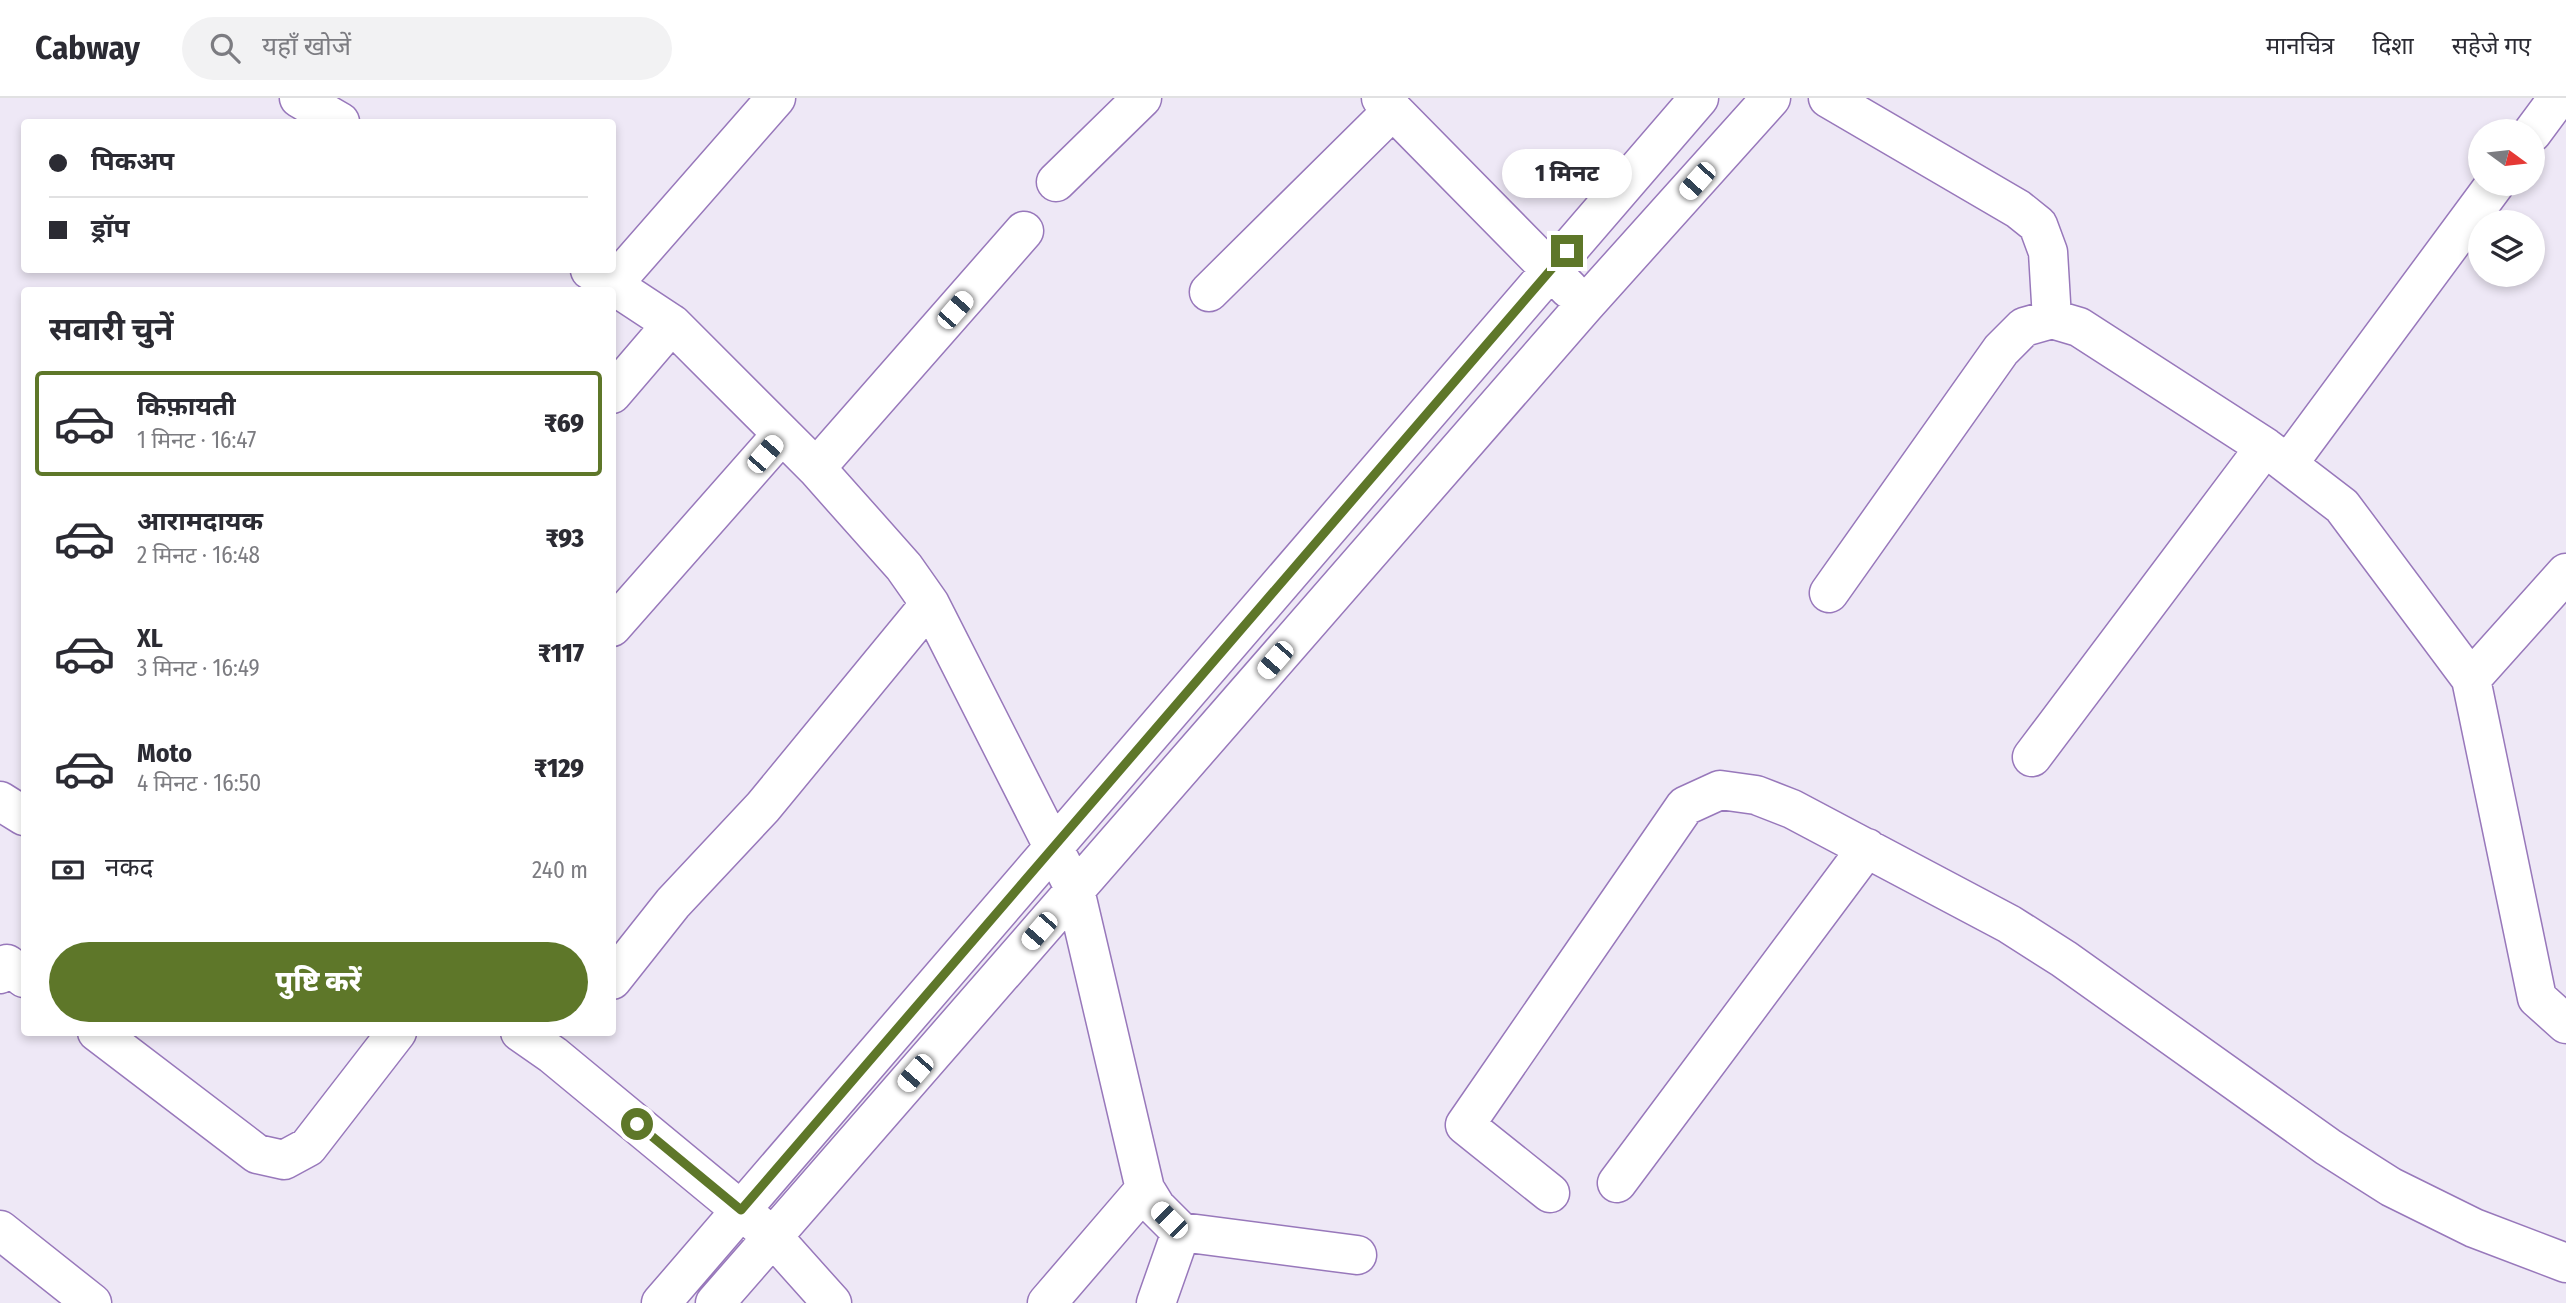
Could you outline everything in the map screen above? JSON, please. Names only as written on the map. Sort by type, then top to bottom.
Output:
[{"type":"street","points":[[299,98],[335,119]]},
{"type":"street","points":[[616,262],[776,98]]},
{"type":"street","points":[[1056,182],[1142,98]]},
{"type":"street","points":[[661,1303],[1699,98]]},
{"type":"street","points":[[715,1303],[1585,305],[1771,98]]},
{"type":"street","points":[[1828,98],[2018,209],[2038,225],[2048,252],[2052,319]]},
{"type":"street","points":[[2542,119],[2558,98]]},
{"type":"street","points":[[1209,292],[1387,104],[1585,305]]},
{"type":"street","points":[[2032,757],[2485,196]]},
{"type":"street","points":[[816,468],[1024,231]]},
{"type":"street","points":[[602,276],[672,324],[816,468],[904,567],[930,604],[1075,890],[1145,1189],[1156,1207],[1181,1232],[1357,1255]]},
{"type":"street","points":[[1829,593],[2001,351],[2024,327],[2052,319],[2079,327],[2276,456],[2342,506],[2471,679],[2537,998],[2566,1024]]},
{"type":"street","points":[[616,389],[672,324]]},
{"type":"street","points":[[616,622],[782,434]]},
{"type":"street","points":[[2471,679],[2566,573]]},
{"type":"street","points":[[616,975],[673,903],[763,807],[930,604]]},
{"type":"street","points":[[1550,1193],[1465,1125],[1685,806],[1720,790],[1756,795],[1792,809],[2009,924],[2053,952],[2328,1147],[2391,1187],[2474,1228],[2566,1263]]},
{"type":"street","points":[[0,801],[21,814]]},
{"type":"street","points":[[1618,1183],[1867,848]]},
{"type":"street","points":[[0,974],[7,964],[21,976]]},
{"type":"street","points":[[102,1036],[257,1154],[284,1160],[308,1147],[394,1036]]},
{"type":"street","points":[[534,1036],[562,1044],[772,1236],[832,1303]]},
{"type":"street","points":[[1047,1303],[1145,1189]]},
{"type":"street","points":[[0,1230],[92,1303]]},
{"type":"street","points":[[1156,1303],[1181,1232]]},
{"type":"route","points":[[637,1124],[741,1210],[1567,251]]}]
